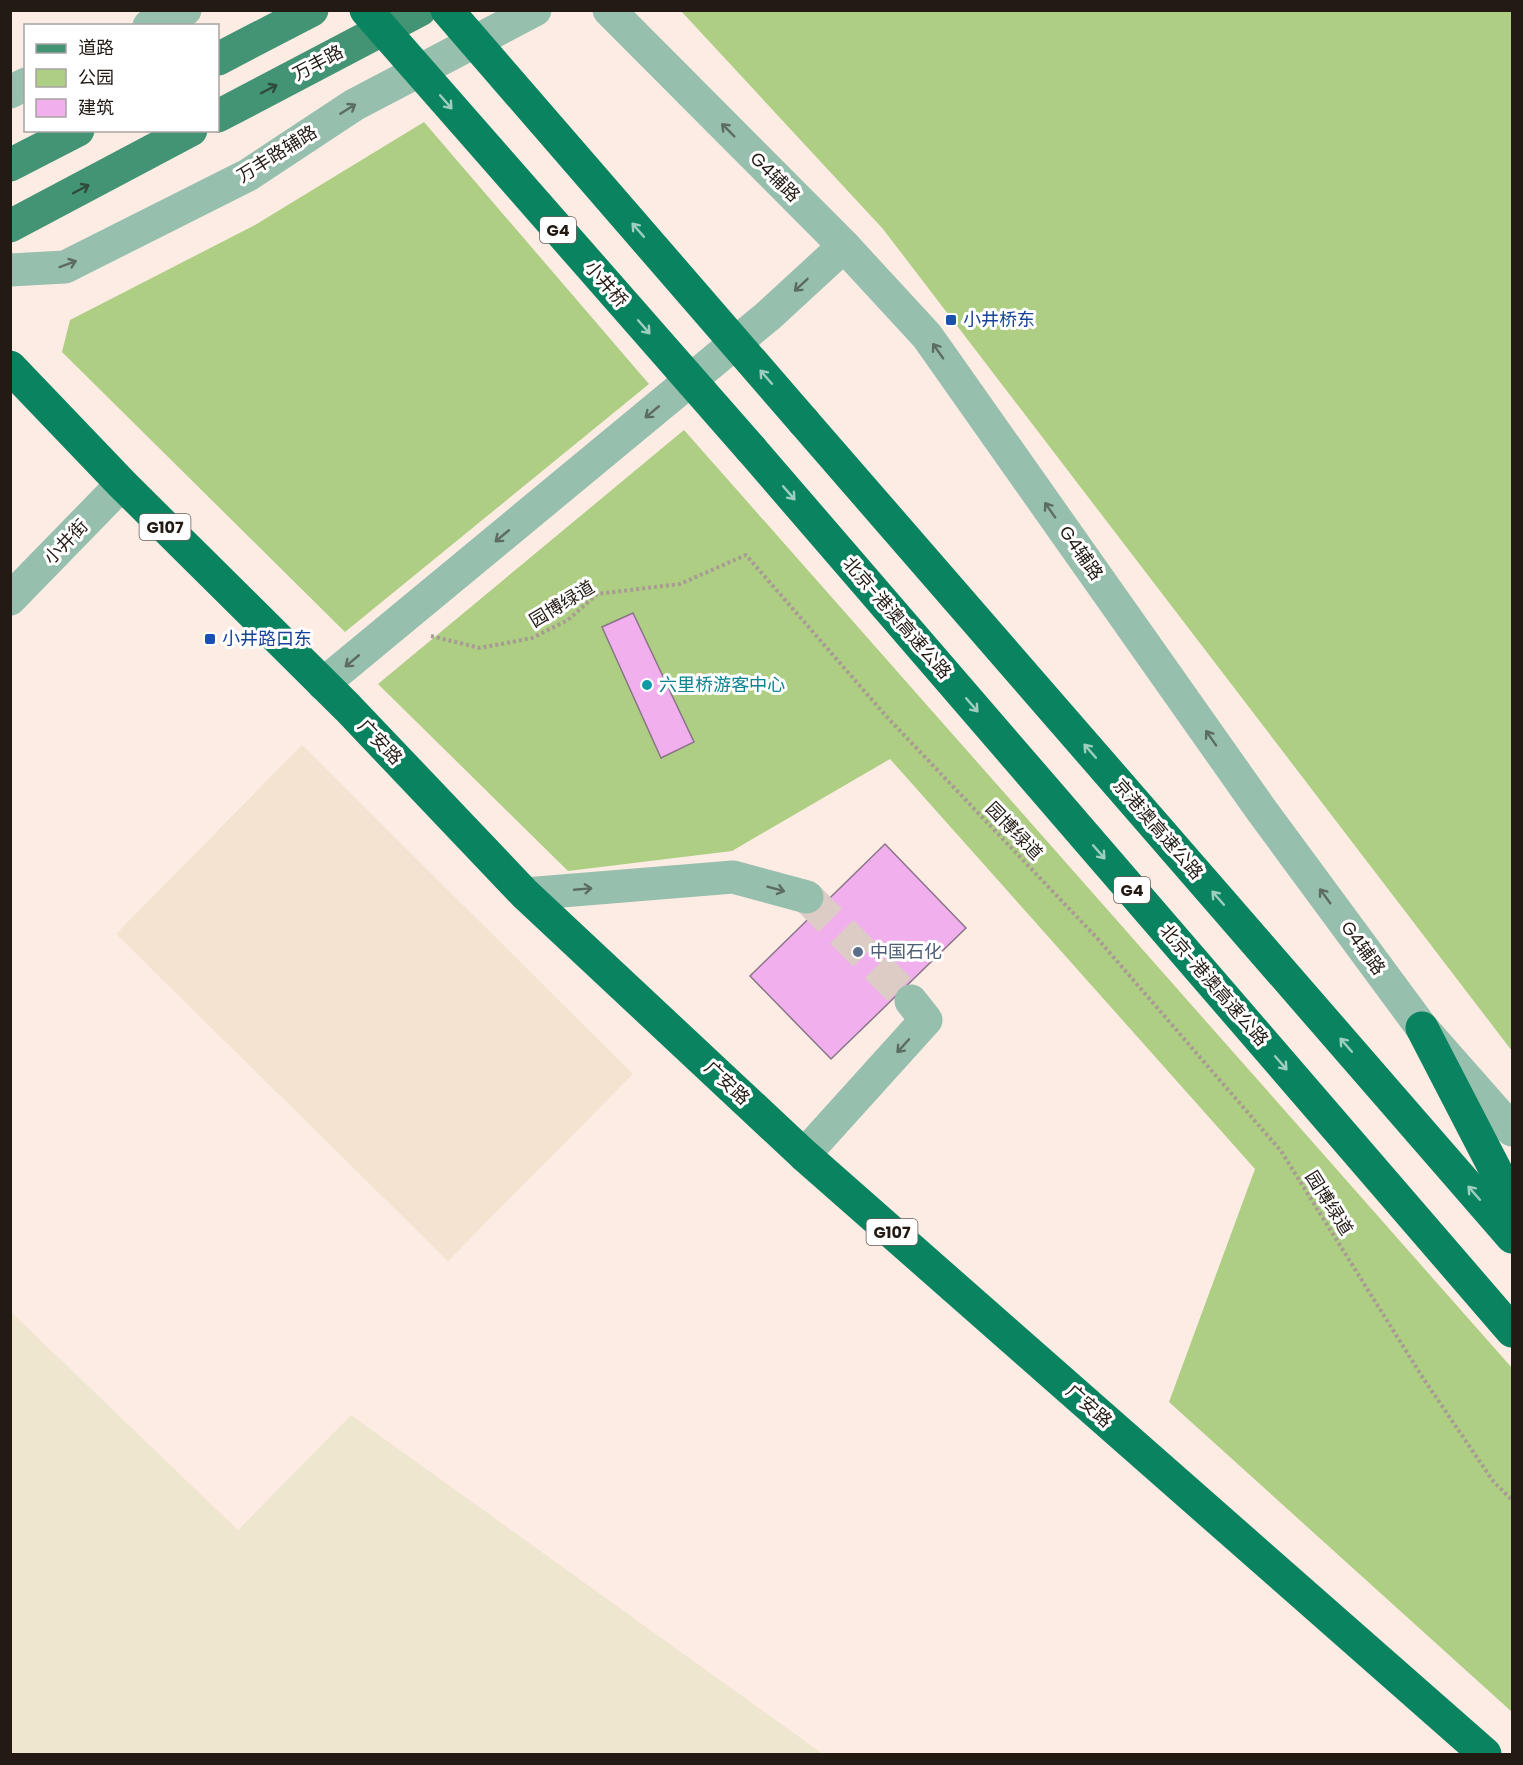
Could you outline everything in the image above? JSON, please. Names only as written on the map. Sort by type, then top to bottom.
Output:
[{"type":"highway","name":"小井桥","points":[[366,10],[751,449]]},
{"type":"highway","name":"京港澳高速公路","points":[[447,10],[1512,1237]]},
{"type":"highway","name":"广安路","points":[[10,367],[122,484],[348,708],[525,894],[804,1155],[1485,1755]]},
{"type":"highway","name":"北京-港澳高速公路","points":[[751,449],[1512,1331]]},
{"type":"highway","points":[[1422,1028],[1512,1202]]},
{"type":"main road","name":"万丰路","points":[[219,115],[420,10]]},
{"type":"main road","points":[[219,58],[297,14]]},
{"type":"main road","points":[[10,165],[74,132]]},
{"type":"main road","points":[[10,226],[187,132]]},
{"type":"street","points":[[154,24],[185,10]]},
{"type":"street","name":"万丰路辅路","points":[[10,270],[64,267],[248,175],[354,105],[535,10]]},
{"type":"street","name":"G4辅路","points":[[609,10],[844,246],[927,336],[1262,811],[1422,1028],[1512,1130]]},
{"type":"street","points":[[10,92],[24,85]]},
{"type":"street","points":[[323,684],[768,316],[844,246]]},
{"type":"street","name":"小井街","points":[[10,599],[122,484]]},
{"type":"street","points":[[525,894],[733,877],[807,897]]},
{"type":"street","points":[[804,1155],[926,1020],[910,1001]]},
{"type":"path","name":"园博绿道","points":[[425,635],[480,648],[532,638],[568,620],[597,594],[680,584],[746,555],[886,716],[1097,938],[1281,1151],[1423,1378],[1493,1481],[1512,1500]]},
{"type":"shaded area","points":[[302,745],[633,1074],[448,1261],[116,934]]},
{"type":"shaded area","points":[[11,1312],[238,1530],[351,1415],[823,1754],[11,1754]]},
{"type":"green space","points":[[681,11],[1512,11],[1512,1051],[883,229]]},
{"type":"green space","points":[[424,122],[649,384],[345,632],[62,352],[70,320],[255,225]]},
{"type":"green space","points":[[684,430],[1512,1368],[1512,1712],[1169,1402],[1255,1169],[890,759],[732,851],[568,871],[378,684]]},
{"type":"building","name":"六里桥游客中心","points":[[633,613],[694,742],[661,758],[602,627]]},
{"type":"building","name":"中国石化","points":[[885,844],[966,928],[831,1059],[750,976]]},
{"type":"tunnel","points":[[807,897],[911,1001]]},
{"type":"place","name":"小井桥东","points":[[951,320]]},
{"type":"place","name":"小井路口东","points":[[210,639]]},
{"type":"place","name":"六里桥游客中心","points":[[647,685]]},
{"type":"place","name":"中国石化","points":[[858,952]]}]
